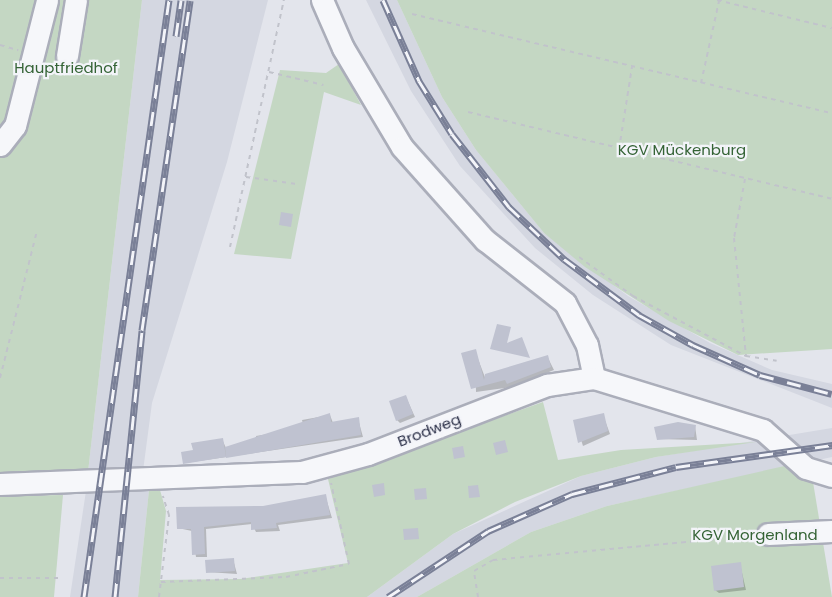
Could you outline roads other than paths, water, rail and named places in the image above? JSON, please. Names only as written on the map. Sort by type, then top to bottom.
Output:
[{"type":"street","points":[[0,145],[15,126],[47,0]]},
{"type":"street","points":[[67,56],[76,0]]},
{"type":"street","points":[[322,0],[343,48],[402,147],[485,240],[565,303],[587,345],[594,378]]},
{"type":"street","name":"Brodweg","points":[[0,484],[162,481],[326,467],[547,385],[594,378],[763,430],[806,468],[832,476]]},
{"type":"street","points":[[768,534],[832,531]]},
{"type":"railway","points":[[84,597],[169,0]]},
{"type":"railway","points":[[176,36],[181,0]]},
{"type":"railway","points":[[115,597],[142,330],[190,0]]},
{"type":"railway","points":[[383,0],[419,81],[452,134],[509,207],[564,259],[639,315],[693,345],[760,375],[832,394]]},
{"type":"railway","points":[[388,597],[488,531],[572,494],[676,467],[832,445]]},
{"type":"park label","name":"Hauptfriedhof","points":[[66,68]]},
{"type":"park label","name":"KGV Mückenburg","points":[[682,150]]},
{"type":"park label","name":"KGV Morgenland","points":[[755,535]]}]
